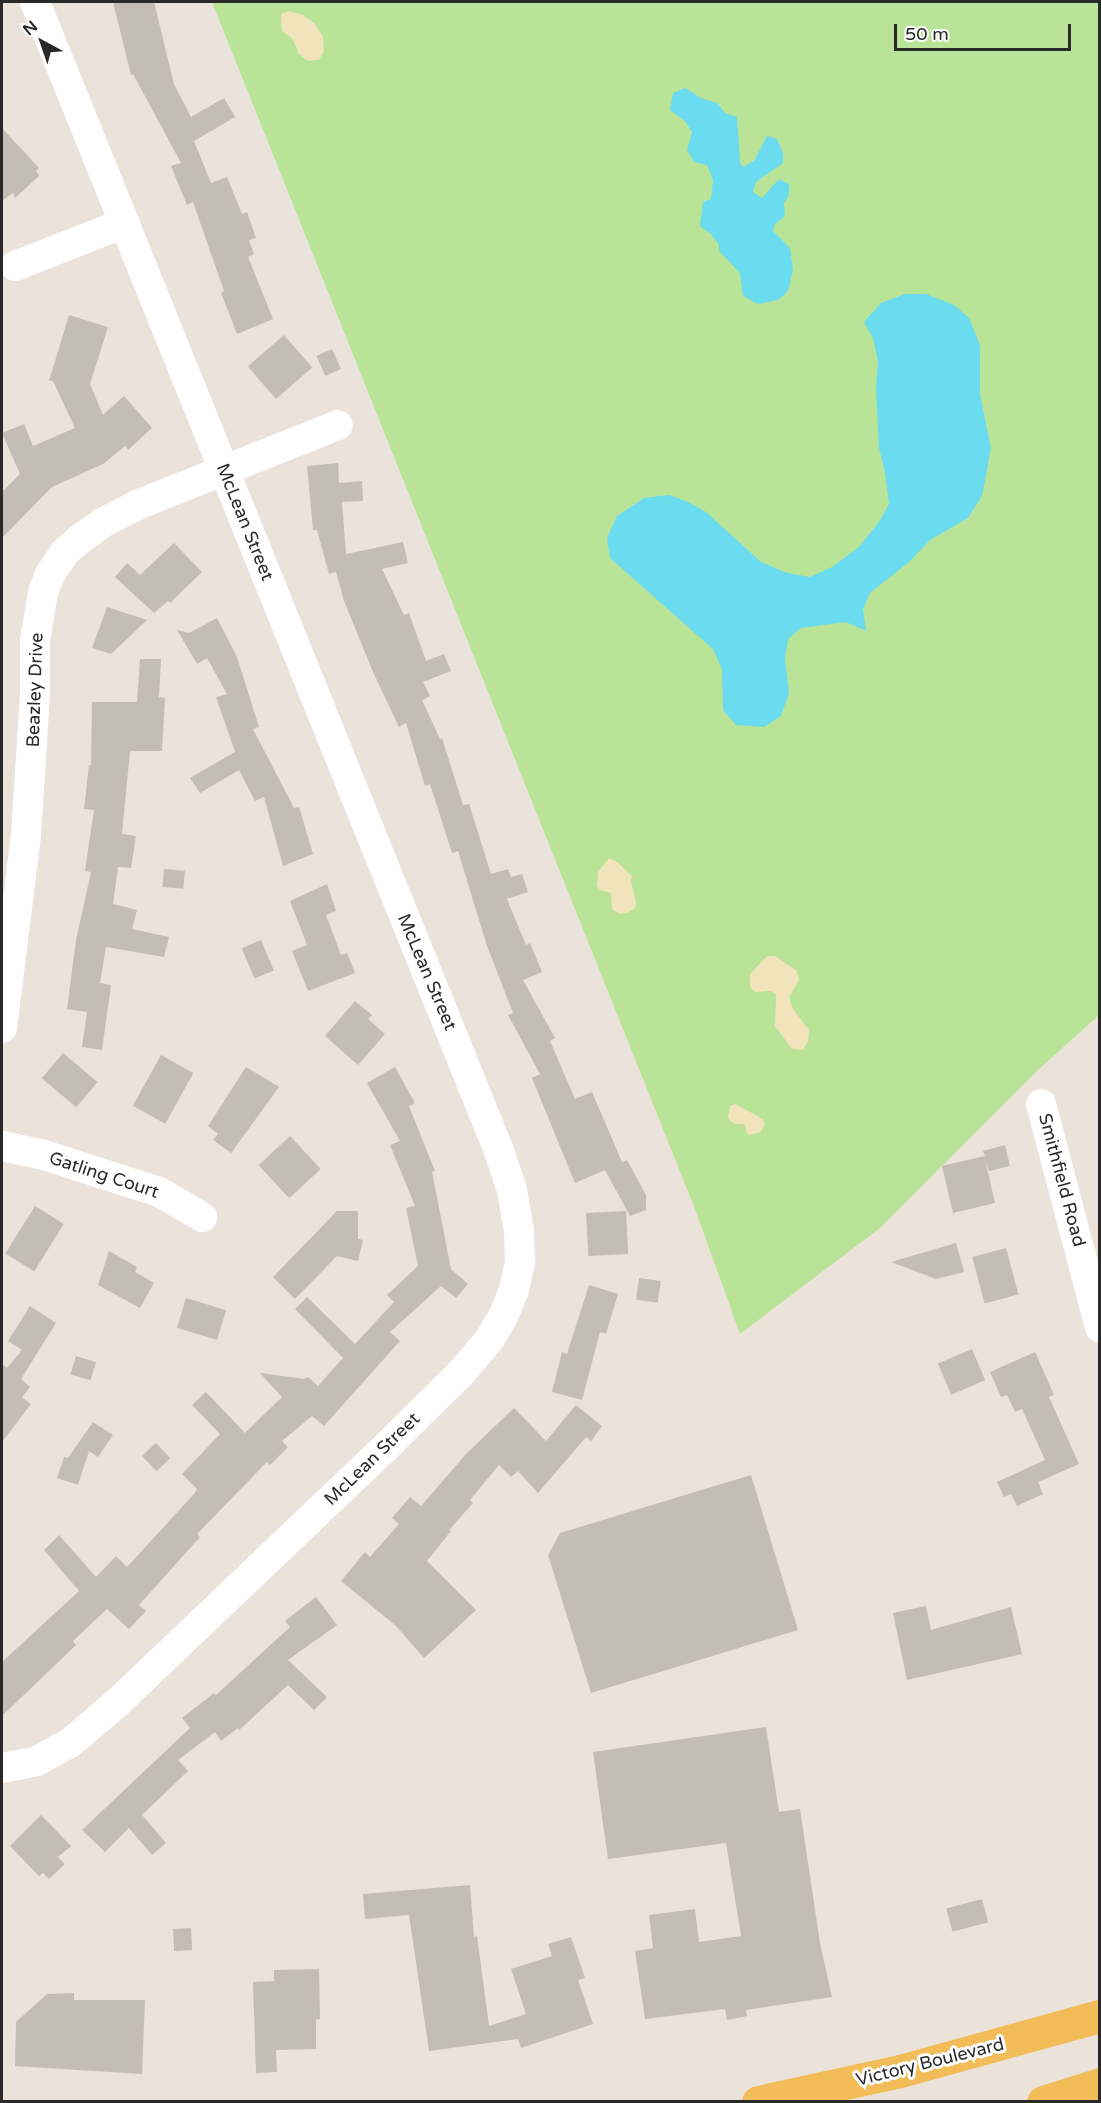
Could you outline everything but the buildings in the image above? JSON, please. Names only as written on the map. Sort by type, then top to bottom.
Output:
[{"type":"main road","name":"Victory Boulevard","points":[[758,2102],[909,2068],[1100,2016]]},
{"type":"main road","points":[[1043,2102],[1100,2084]]},
{"type":"street","name":"McLean Street","points":[[2,1768],[37,1761],[70,1743],[117,1703],[390,1443],[462,1372],[489,1340],[504,1317],[514,1290],[519,1261],[519,1231],[512,1190],[499,1151],[35,2]]},
{"type":"street","points":[[15,266],[124,223]]},
{"type":"street","name":"Beazley Drive","points":[[2,1028],[14,833],[35,696],[35,641],[43,592],[50,574],[64,553],[104,522],[137,505],[338,425]]},
{"type":"street","name":"Smithfield Road","points":[[1041,1104],[1100,1327]]},
{"type":"street","name":"Gatling Court","points":[[2,1146],[44,1155],[148,1188],[202,1217]]},
{"type":"green space","points":[[212,2],[1099,2],[1099,1015],[1038,1070],[880,1228],[740,1334],[695,1209]]},
{"type":"sand","points":[[289,11],[303,15],[315,24],[323,37],[324,51],[319,60],[308,61],[299,54],[292,38],[282,31],[281,14]]},
{"type":"sand","points":[[609,858],[632,876],[636,902],[635,908],[628,913],[620,914],[612,909],[611,893],[600,890],[597,886],[598,872]]},
{"type":"sand","points":[[767,956],[775,956],[797,971],[799,980],[789,997],[793,1009],[809,1030],[808,1041],[803,1050],[792,1049],[775,1026],[776,994],[770,991],[755,992],[750,987],[750,974]]},
{"type":"sand","points":[[735,1104],[763,1119],[765,1124],[761,1132],[748,1135],[744,1124],[734,1124],[728,1118],[730,1106]]},
{"type":"water","points":[[685,88],[701,98],[717,103],[725,113],[737,117],[740,163],[743,167],[754,161],[767,136],[777,139],[783,153],[783,163],[756,182],[753,192],[762,198],[779,179],[789,184],[789,195],[784,203],[785,216],[774,225],[773,231],[790,248],[793,270],[788,291],[778,300],[758,304],[743,296],[740,273],[719,251],[719,245],[711,234],[700,226],[703,202],[711,199],[713,180],[707,165],[694,162],[687,150],[692,132],[685,121],[670,110],[673,93]]},
{"type":"water","points":[[905,294],[926,294],[954,305],[969,318],[980,345],[980,394],[991,448],[982,496],[968,518],[930,540],[909,562],[870,593],[863,609],[866,631],[846,622],[801,628],[788,639],[785,658],[789,693],[781,716],[764,727],[736,725],[723,710],[722,669],[713,649],[610,558],[607,538],[617,516],[644,498],[669,495],[706,512],[761,562],[787,573],[810,577],[832,567],[859,547],[879,522],[889,504],[879,448],[876,388],[878,361],[873,338],[864,322],[881,303]]}]
